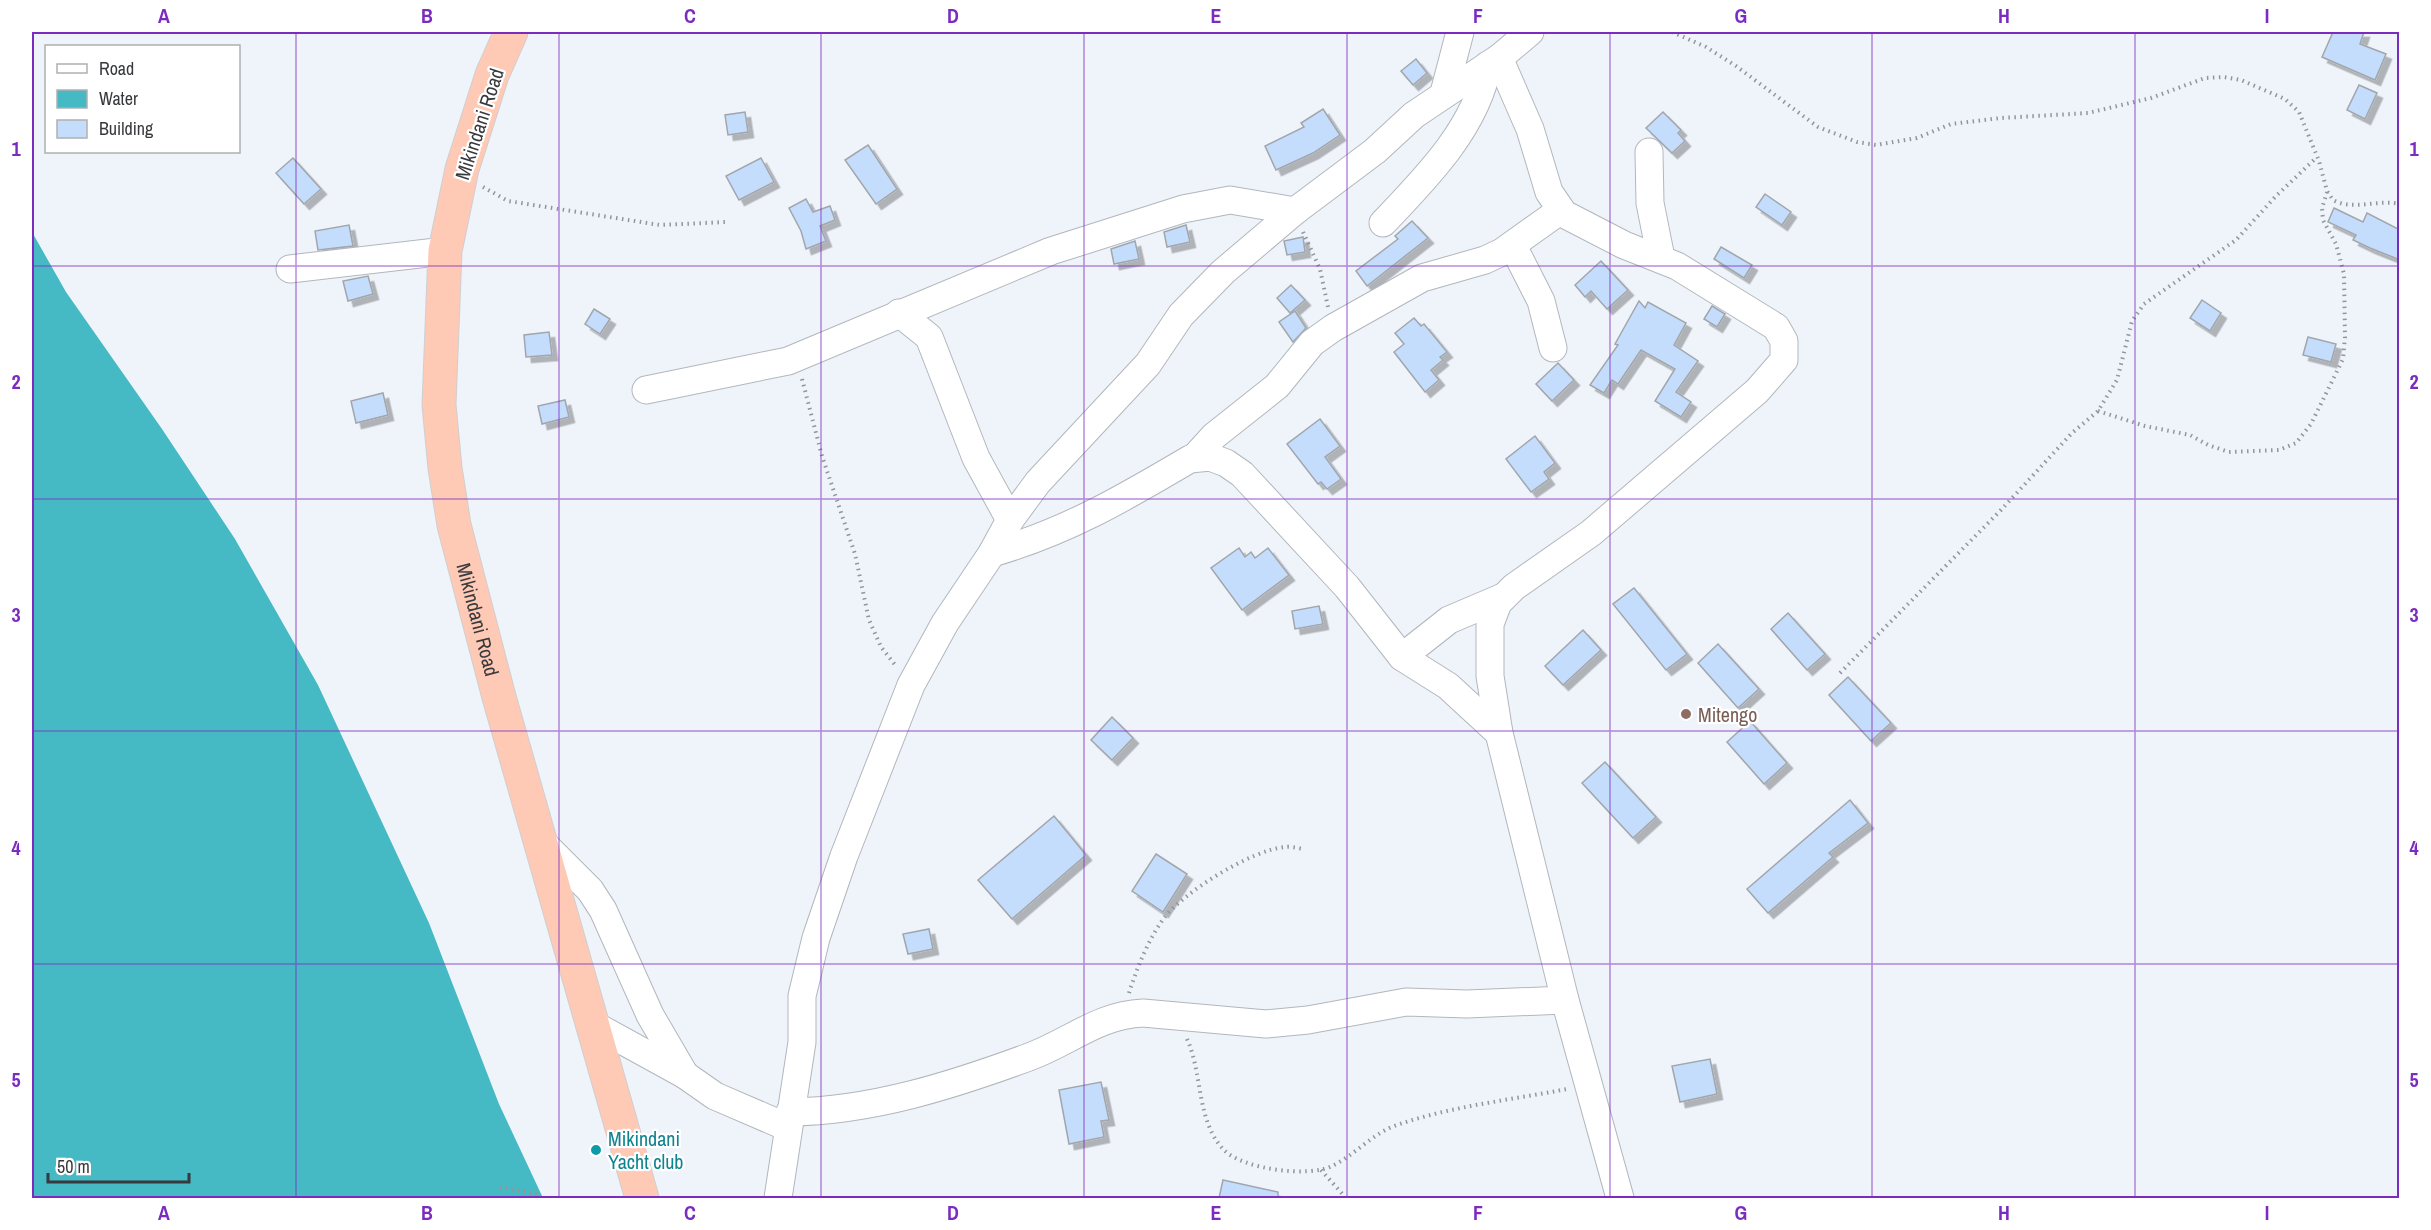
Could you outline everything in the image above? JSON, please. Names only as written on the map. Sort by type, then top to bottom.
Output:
[{"type":"highway","name":"Mikindani Road","points":[[511,32],[492,75],[462,169],[445,251],[439,405],[448,491],[454,525],[499,697],[642,1198]]},
{"type":"street","points":[[1444,93],[1460,32]]},
{"type":"street","points":[[778,1198],[788,1119],[802,1042],[802,996],[809,965],[844,856],[911,685],[945,623],[992,553],[1010,520],[1038,482],[1148,364],[1181,315],[1224,272],[1295,211],[1375,151],[1414,115],[1494,61],[1530,32]]},
{"type":"street","points":[[1494,61],[1530,129],[1549,192],[1561,210],[1584,226],[1661,258],[1776,327],[1784,341],[1784,360],[1758,391],[1591,533],[1514,586],[1503,597],[1490,624],[1488,648],[1492,695],[1499,733],[1565,1000],[1620,1198]]},
{"type":"street","points":[[1383,223],[1448,149],[1479,100],[1494,61]]},
{"type":"street","points":[[1649,152],[1650,203],[1661,258]]},
{"type":"street","points":[[646,390],[796,358],[1051,251],[1183,209],[1230,200],[1295,211]]},
{"type":"street","points":[[992,553],[1072,526],[1194,458],[1214,436],[1282,381],[1312,343],[1334,328],[1422,278],[1485,260],[1513,246],[1561,210]]},
{"type":"street","points":[[1513,246],[1541,302],[1553,348]]},
{"type":"street","points":[[290,269],[445,251]]},
{"type":"street","points":[[899,313],[929,337],[941,362],[976,458],[1010,520]]},
{"type":"street","points":[[1194,458],[1205,456],[1218,460],[1242,474],[1347,587],[1402,657],[1448,686],[1499,733]]},
{"type":"street","points":[[1402,657],[1449,620],[1503,597]]},
{"type":"street","points":[[540,840],[590,890],[603,910],[650,1015],[685,1075]]},
{"type":"street","points":[[594,1025],[685,1075],[715,1096],[788,1119],[869,1105],[949,1084],[1029,1057],[1058,1045],[1101,1021],[1123,1014],[1164,1015],[1266,1024],[1308,1020],[1406,1002],[1467,1004],[1565,1000]]},
{"type":"path","points":[[1672,32],[1706,47],[1736,66],[1818,127],[1857,142],[1887,144],[1917,138],[1951,124],[1972,121],[2088,113],[2151,98],[2213,77],[2252,84],[2285,99],[2304,120],[2318,157],[2327,191],[2333,200],[2344,205],[2379,201],[2400,204]]},
{"type":"path","points":[[1840,673],[2001,510],[2072,433],[2098,411],[2117,380],[2132,321],[2144,304],[2236,240],[2276,196],[2318,157]]},
{"type":"path","points":[[462,169],[493,195],[508,201],[660,225],[726,222]]},
{"type":"path","points":[[2098,411],[2145,426],[2190,435],[2208,445],[2229,452],[2279,450],[2296,443],[2312,424],[2343,358],[2344,274],[2336,244],[2323,220],[2322,208],[2327,191]]},
{"type":"path","points":[[1295,211],[1320,269],[1334,328]]},
{"type":"path","points":[[796,358],[822,456],[855,554],[869,620],[881,647],[911,685]]},
{"type":"path","points":[[1123,1014],[1150,940],[1165,917],[1182,901],[1229,867],[1285,847],[1303,849]]},
{"type":"path","points":[[1164,1015],[1186,1036],[1191,1048],[1203,1109],[1214,1138],[1235,1160],[1253,1167],[1321,1170],[1340,1162],[1396,1125],[1484,1104],[1589,1085]]},
{"type":"path","points":[[1321,1170],[1346,1198]]},
{"type":"path","points":[[500,1187],[541,1195]]},
{"type":"water","points":[[32,232],[66,292],[162,429],[235,539],[318,685],[429,923],[499,1104],[543,1198],[32,1198]]},
{"type":"building","points":[[2333,32],[2364,32],[2360,44],[2386,54],[2375,80],[2322,57]]},
{"type":"building","points":[[1416,59],[1427,73],[1413,85],[1401,71]]},
{"type":"building","points":[[2359,85],[2377,93],[2365,119],[2347,110]]},
{"type":"building","points":[[1323,109],[1340,135],[1313,153],[1276,170],[1265,146],[1304,127],[1301,123]]},
{"type":"building","points":[[745,112],[748,132],[728,135],[725,115]]},
{"type":"building","points":[[1663,112],[1681,130],[1678,133],[1685,141],[1672,153],[1646,128]]},
{"type":"building","points":[[868,145],[897,189],[876,204],[845,160]]},
{"type":"building","points":[[293,158],[321,189],[304,204],[276,173]]},
{"type":"building","points":[[761,158],[774,182],[739,200],[726,176]]},
{"type":"building","points":[[1765,194],[1791,212],[1782,225],[1756,207]]},
{"type":"building","points":[[806,199],[813,212],[830,206],[835,220],[820,226],[826,241],[806,249],[801,231],[789,208]]},
{"type":"building","points":[[2334,208],[2363,222],[2367,213],[2400,230],[2400,260],[2353,240],[2356,235],[2328,222]]},
{"type":"building","points":[[1412,221],[1428,238],[1367,286],[1356,271],[1398,239],[1395,236]]},
{"type":"building","points":[[349,225],[353,246],[318,250],[315,231]]},
{"type":"building","points":[[1186,225],[1190,242],[1167,247],[1164,232]]},
{"type":"building","points":[[1303,237],[1305,252],[1287,255],[1284,241]]},
{"type":"building","points":[[1135,241],[1139,259],[1114,264],[1111,249]]},
{"type":"building","points":[[1721,247],[1752,265],[1744,278],[1714,259]]},
{"type":"building","points":[[1601,261],[1628,290],[1607,309],[1591,291],[1585,297],[1575,285]]},
{"type":"building","points":[[368,276],[373,294],[348,301],[343,281]]},
{"type":"building","points":[[1291,285],[1305,300],[1290,313],[1277,298]]},
{"type":"building","points":[[2202,300],[2221,313],[2210,331],[2190,318]]},
{"type":"building","points":[[1639,301],[1645,308],[1648,302],[1686,323],[1674,345],[1698,361],[1676,392],[1691,402],[1681,417],[1655,401],[1675,369],[1641,350],[1618,384],[1612,380],[1604,393],[1590,385],[1618,345],[1615,344]]},
{"type":"building","points":[[1712,306],[1725,314],[1717,327],[1704,319]]},
{"type":"building","points":[[594,309],[610,319],[600,334],[585,324]]},
{"type":"building","points":[[1295,311],[1306,328],[1293,342],[1279,322]]},
{"type":"building","points":[[1414,318],[1421,326],[1424,324],[1447,352],[1440,357],[1443,360],[1431,370],[1439,380],[1425,392],[1394,352],[1404,344],[1395,333]]},
{"type":"building","points":[[549,332],[552,355],[526,357],[524,335]]},
{"type":"building","points":[[2308,337],[2336,344],[2331,362],[2303,355]]},
{"type":"building","points":[[1558,363],[1574,380],[1552,401],[1536,384]]},
{"type":"building","points":[[383,393],[388,415],[356,423],[351,401]]},
{"type":"building","points":[[565,400],[569,417],[542,424],[538,406]]},
{"type":"building","points":[[1320,419],[1340,446],[1325,457],[1341,479],[1327,489],[1321,482],[1318,484],[1287,444]]},
{"type":"building","points":[[1535,436],[1555,463],[1544,472],[1549,479],[1531,492],[1506,459]]},
{"type":"building","points":[[1239,548],[1245,557],[1251,552],[1255,558],[1268,548],[1289,575],[1242,610],[1211,568]]},
{"type":"building","points":[[1634,588],[1687,654],[1666,670],[1613,604]]},
{"type":"building","points":[[1319,606],[1323,624],[1295,629],[1292,611]]},
{"type":"building","points":[[1788,613],[1825,654],[1807,670],[1771,629]]},
{"type":"building","points":[[1583,630],[1601,650],[1563,685],[1545,666]]},
{"type":"building","points":[[1718,644],[1759,689],[1738,708],[1698,663]]},
{"type":"building","points":[[1848,677],[1891,723],[1871,741],[1829,695]]},
{"type":"building","points":[[1112,717],[1133,738],[1112,760],[1091,740]]},
{"type":"building","points":[[1750,721],[1787,763],[1764,784],[1727,742]]},
{"type":"building","points":[[1605,762],[1656,817],[1633,838],[1582,783]]},
{"type":"building","points":[[1850,800],[1868,823],[1829,853],[1833,857],[1768,913],[1747,889]]},
{"type":"building","points":[[1054,816],[1086,855],[1012,919],[978,880]]},
{"type":"building","points":[[1156,854],[1187,874],[1163,912],[1132,891]]},
{"type":"building","points":[[929,929],[933,949],[908,954],[903,934]]},
{"type":"building","points":[[1710,1059],[1717,1094],[1680,1102],[1672,1066]]},
{"type":"building","points":[[1101,1082],[1109,1120],[1101,1121],[1104,1137],[1069,1144],[1059,1090]]},
{"type":"building","points":[[1223,1180],[1278,1192],[1278,1198],[1219,1198]]},
{"type":"place","name":"Mitengo","points":[[1686,714]]},
{"type":"place","name":"Mikindani Yacht club","points":[[596,1150]]}]
